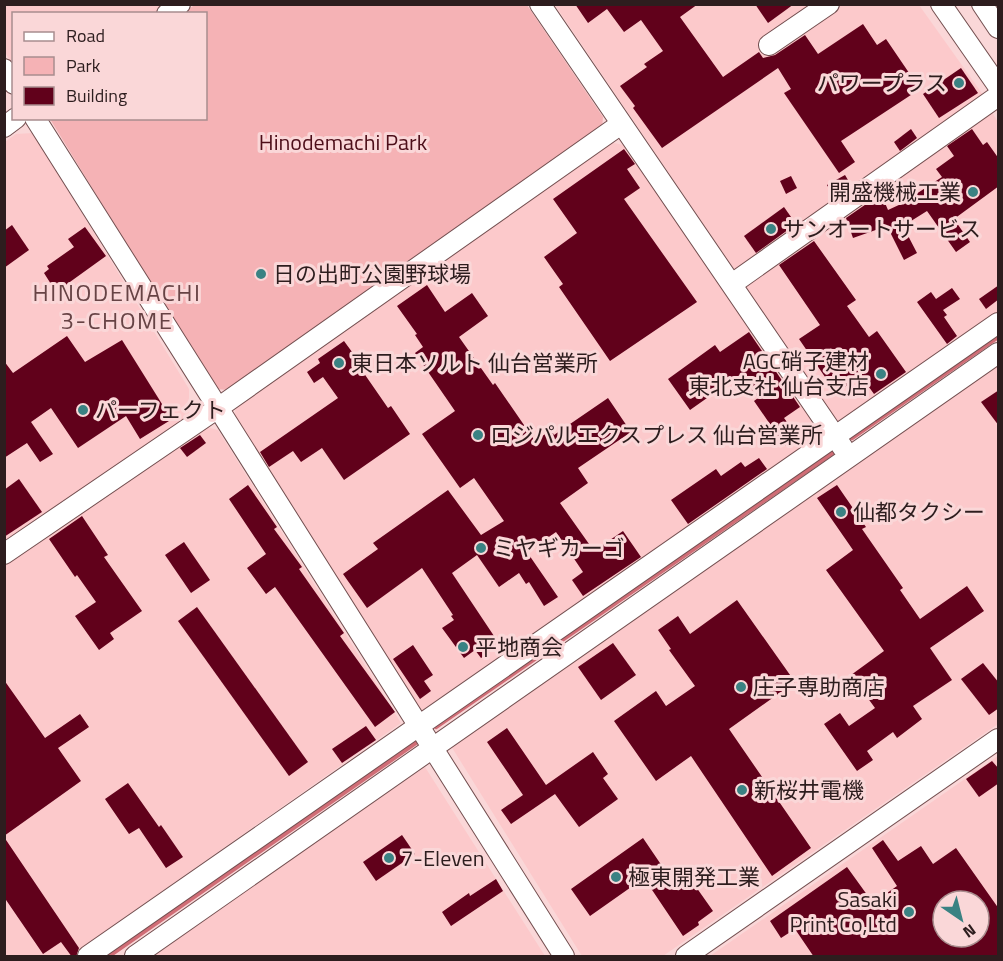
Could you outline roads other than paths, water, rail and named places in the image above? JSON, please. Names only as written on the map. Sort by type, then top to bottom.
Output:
[{"type":"street","points":[[540,4],[850,457]]},
{"type":"street","points":[[769,45],[829,4]]},
{"type":"street","points":[[941,4],[999,86]]},
{"type":"street","points":[[982,4],[999,28]]},
{"type":"street","points":[[732,284],[999,96]]},
{"type":"street","points":[[36,120],[564,957]]},
{"type":"street","points":[[4,554],[218,408],[621,124]]},
{"type":"street","points":[[88,957],[418,725],[999,323]]},
{"type":"street","points":[[135,957],[999,353]]},
{"type":"street","points":[[686,957],[999,740]]},
{"type":"waterway","points":[[852,438],[998,337]]},
{"type":"waterway","points":[[436,727],[834,452]]},
{"type":"waterway","points":[[109,956],[417,742]]},
{"type":"place","name":"パワープラス","points":[[959,83]]},
{"type":"place","name":"開盛機械工業","points":[[973,192]]},
{"type":"place","name":"サンオートサービス","points":[[771,229]]},
{"type":"place","name":"日の出町公園野球場","points":[[261,274]]},
{"type":"place","name":"東日本ソルト 仙台営業所","points":[[339,363]]},
{"type":"place","name":"AGC硝子建材 東北支社 仙台支店","points":[[881,374]]},
{"type":"place","name":"パーフェクト","points":[[83,410]]},
{"type":"place","name":"ロジパルエクスプレス 仙台営業所","points":[[478,435]]},
{"type":"place","name":"仙都タクシー","points":[[841,512]]},
{"type":"place","name":"ミヤギカーゴ","points":[[481,548]]},
{"type":"place","name":"平地商会","points":[[463,647]]},
{"type":"place","name":"庄子専助商店","points":[[741,687]]},
{"type":"place","name":"新桜井電機","points":[[742,790]]},
{"type":"place","name":"7-Eleven","points":[[389,858]]},
{"type":"place","name":"極東開発工業","points":[[616,877]]},
{"type":"place","name":"Sasaki Print Co,Ltd","points":[[909,912]]},
{"type":"district","name":"HINODEMACHI 3-CHOME","points":[[117,306]]},
{"type":"park label","name":"Hinodemachi Park","points":[[343,142]]}]
